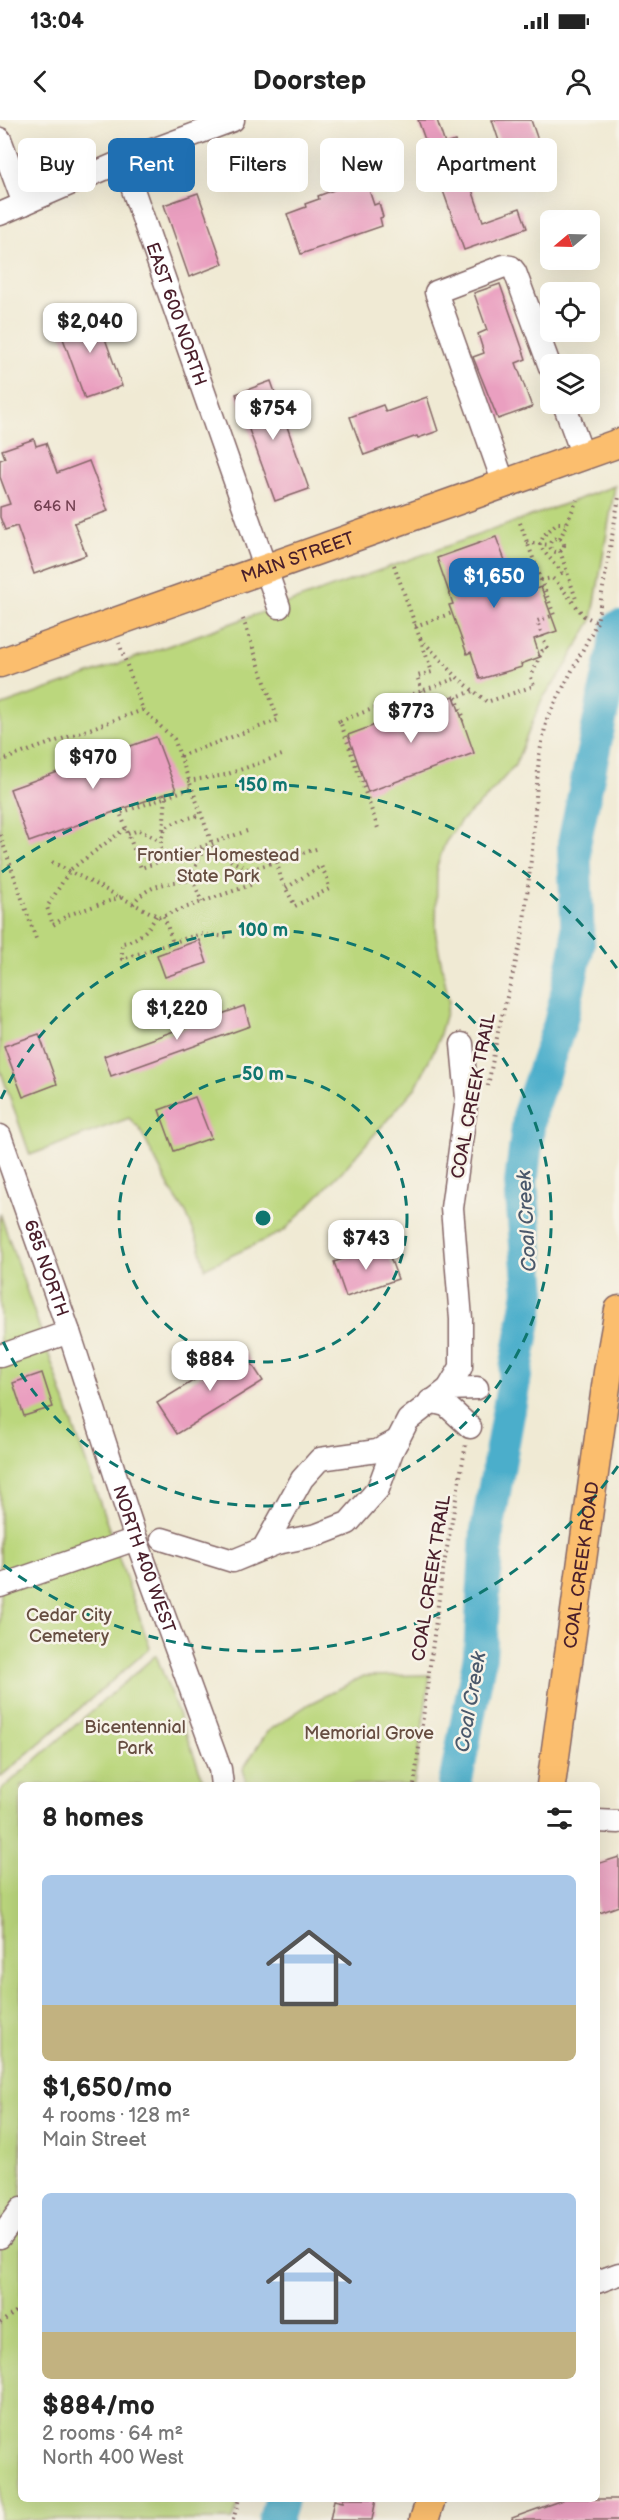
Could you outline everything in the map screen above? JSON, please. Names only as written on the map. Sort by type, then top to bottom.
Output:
[{"type":"main road","name":"MAIN STREET","points":[[0,663],[600,450]]},
{"type":"main road","name":"COAL CREEK ROAD","points":[[551,1782],[614,1370],[619,1310]]},
{"type":"main road","points":[[424,2520],[430,2502]]},
{"type":"street","points":[[185,138],[233,120]]},
{"type":"street","points":[[0,139],[24,204]]},
{"type":"street","points":[[0,214],[108,168]]},
{"type":"street","name":"EAST 600 NORTH","points":[[134,192],[279,607]]},
{"type":"street","points":[[504,484],[436,292],[504,266],[511,267],[515,272],[545,354]]},
{"type":"street","points":[[572,414],[600,450]]},
{"type":"street","points":[[162,1539],[233,1561],[277,1543],[317,1535],[348,1522],[378,1490],[408,1420],[439,1395],[461,1367],[461,1319],[452,1208],[467,1098],[462,1044]]},
{"type":"street","name":"685 NORTH","points":[[0,1136],[5,1167],[69,1332]]},
{"type":"street","points":[[0,1356],[69,1332]]},
{"type":"street","name":"NORTH 400 WEST","points":[[69,1332],[136,1539],[220,1769],[222,1782]]},
{"type":"street","points":[[439,1395],[477,1388]]},
{"type":"street","points":[[439,1395],[446,1406],[470,1427]]},
{"type":"street","points":[[263,1549],[302,1479],[320,1459],[377,1451],[398,1440]]},
{"type":"street","points":[[0,1586],[136,1539]]},
{"type":"street","points":[[600,1821],[619,1822]]},
{"type":"street","points":[[0,2237],[18,2213]]},
{"type":"street","points":[[600,2281],[619,2274]]},
{"type":"path","name":"COAL CREEK TRAIL","points":[[487,1087],[498,1032],[522,938],[532,851],[539,756],[547,719],[597,622],[619,497]]},
{"type":"path","points":[[560,539],[577,500]]},
{"type":"path","points":[[420,638],[458,678],[487,702],[534,686],[531,677],[542,651],[547,649],[537,621],[554,615],[519,520]]},
{"type":"path","points":[[566,524],[557,523],[544,535],[540,544],[543,552],[554,560],[562,573],[567,572]]},
{"type":"path","points":[[560,539],[564,544],[560,551],[578,606]]},
{"type":"path","points":[[527,543],[551,544],[554,540],[560,539]]},
{"type":"path","points":[[551,544],[554,551],[560,551]]},
{"type":"path","points":[[394,565],[432,672],[417,676],[422,691]]},
{"type":"path","points":[[541,580],[552,578],[578,606],[584,616],[597,622]]},
{"type":"path","points":[[416,626],[452,613]]},
{"type":"path","points":[[180,756],[278,720],[243,619]]},
{"type":"path","points":[[52,862],[156,916],[164,916],[254,884],[249,870],[215,852],[174,739],[143,710],[112,622]]},
{"type":"path","points":[[379,831],[339,721],[458,678]]},
{"type":"path","points":[[462,720],[464,719],[456,697],[473,691]]},
{"type":"path","points":[[0,760],[143,710]]},
{"type":"path","points":[[188,781],[225,775],[285,754]]},
{"type":"path","points":[[191,788],[120,813],[141,868],[247,831]]},
{"type":"path","points":[[162,861],[159,840],[163,831],[166,797]]},
{"type":"path","points":[[163,831],[186,819],[201,815]]},
{"type":"path","points":[[121,897],[68,915],[53,925],[47,907],[70,870],[126,828]]},
{"type":"path","points":[[128,834],[139,831],[159,840]]},
{"type":"path","points":[[0,835],[36,939]]},
{"type":"path","points":[[185,881],[192,874],[206,846]]},
{"type":"path","points":[[249,870],[319,848]]},
{"type":"path","points":[[277,862],[286,888],[295,906],[329,889],[321,866],[286,888]]},
{"type":"path","points":[[133,904],[138,897],[159,885],[193,880],[202,902]]},
{"type":"path","points":[[156,916],[138,938],[132,942],[122,943],[122,960],[199,934],[230,937]]},
{"type":"path","points":[[164,916],[173,943]]},
{"type":"path","name":"COAL CREEK TRAIL","points":[[414,1782],[442,1575],[470,1427]]},
{"type":"path","points":[[0,2323],[18,2310]]},
{"type":"path","points":[[233,2520],[238,2502]]},
{"type":"green space","name":"Frontier Homestead State Park","points":[[615,486],[592,620],[562,672],[542,699],[515,765],[487,797],[460,822],[445,843],[437,866],[436,936],[449,1002],[437,1044],[416,1087],[346,1167],[284,1231],[205,1268],[199,1244],[186,1213],[172,1192],[139,1128],[129,1118],[30,1155],[0,1069],[0,706]]},
{"type":"green space","name":"Cedar City Cemetery","points":[[0,1213],[150,1648],[0,1777]]},
{"type":"green space","name":"Bicentennial Park","points":[[156,1655],[204,1782],[18,1782],[18,2502],[238,2502],[233,2520],[0,2520],[0,1791]]},
{"type":"green space","name":"Memorial Grove","points":[[430,1675],[414,1782],[246,1782],[243,1769],[267,1732],[309,1704],[364,1676]]},
{"type":"building","points":[[418,120],[437,120],[443,138],[424,138]]},
{"type":"building","points":[[492,120],[531,120],[537,138],[498,138]]},
{"type":"building","points":[[328,192],[370,192],[374,205],[379,203],[383,217],[380,218],[382,226],[301,254],[287,214],[306,207],[305,204],[319,199],[318,196]]},
{"type":"building","points":[[443,192],[473,192],[483,221],[520,208],[527,228],[464,250]]},
{"type":"building","points":[[198,193],[223,264],[189,277],[164,205]]},
{"type":"building","points":[[500,284],[526,359],[516,363],[532,407],[498,419],[473,357],[484,353],[478,334],[487,330],[474,293]]},
{"type":"building","points":[[94,308],[122,386],[85,399],[57,322]]},
{"type":"building","points":[[271,381],[309,489],[275,501],[236,394]]},
{"type":"building","points":[[427,397],[438,431],[364,455],[350,417],[383,405],[386,412]]},
{"type":"building","points":[[34,439],[36,446],[46,443],[57,473],[89,461],[108,511],[74,523],[86,555],[34,574],[17,526],[5,530],[0,517],[0,507],[10,504],[0,477],[0,460],[5,458],[2,450]]},
{"type":"building","points":[[496,537],[514,584],[519,583],[523,594],[541,587],[557,631],[534,639],[540,657],[521,664],[522,667],[480,679],[471,652],[467,654],[449,605],[453,604],[437,558]]},
{"type":"building","points":[[454,696],[474,753],[368,792],[348,735]]},
{"type":"building","points":[[156,737],[176,790],[29,842],[10,789]]},
{"type":"building","points":[[199,940],[207,963],[165,977],[157,955]]},
{"type":"building","points":[[244,1006],[250,1026],[111,1076],[104,1056]]},
{"type":"building","points":[[39,1034],[57,1084],[23,1097],[4,1046]]},
{"type":"building","points":[[195,1097],[211,1138],[174,1151],[159,1110]]},
{"type":"building","points":[[385,1244],[398,1279],[346,1297],[334,1262]]},
{"type":"building","points":[[243,1350],[263,1381],[177,1434],[157,1403]]},
{"type":"building","points":[[42,1373],[53,1407],[24,1416],[13,1383]]},
{"type":"building","points":[[619,1857],[619,1906],[600,1913],[600,1863]]},
{"type":"building","points":[[600,2499],[619,2499],[619,2520],[512,2520],[512,2518],[557,2502],[600,2502]]},
{"type":"building","points":[[334,2502],[375,2502],[372,2520],[330,2520]]},
{"type":"waterway","name":"Coal Creek","points":[[456,1782],[480,1656],[487,1531],[530,1292],[521,1183],[530,1111],[560,1024],[578,944],[574,844],[619,627]]},
{"type":"waterway","name":"Coal Creek","points":[[275,2520],[280,2502]]}]
